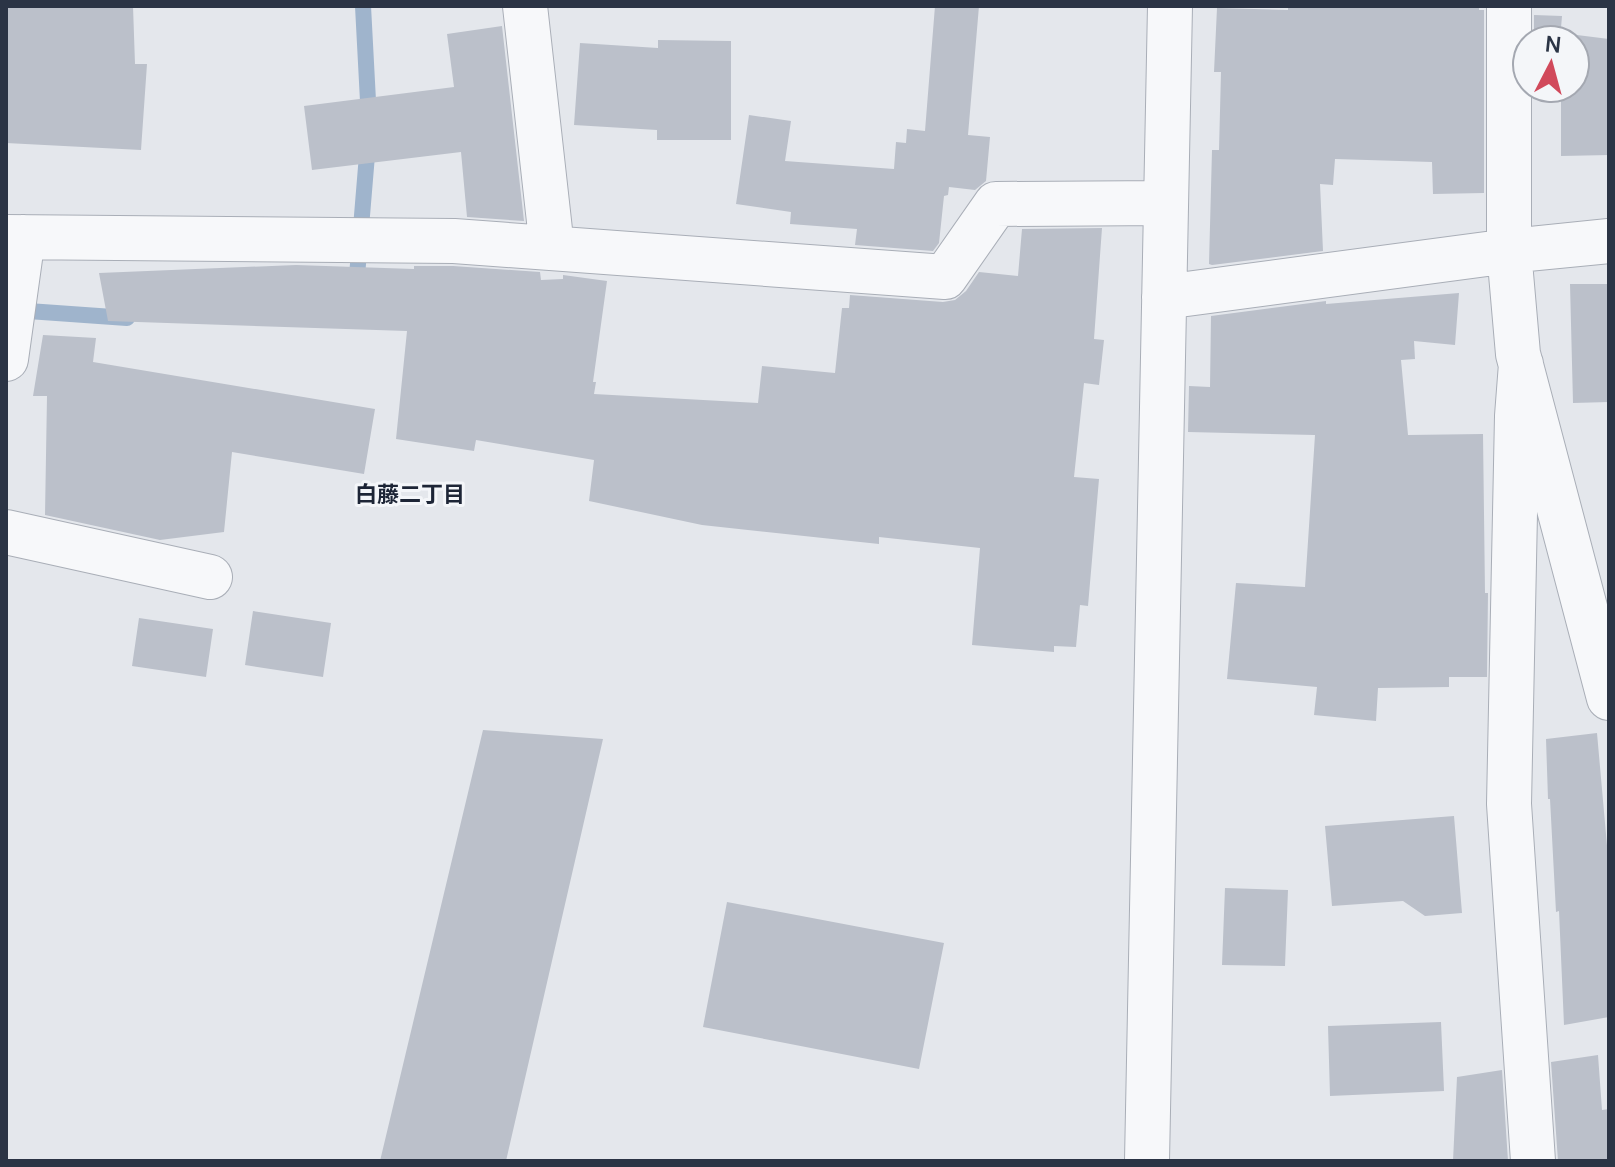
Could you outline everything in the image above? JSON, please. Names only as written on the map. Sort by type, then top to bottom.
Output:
[{"type":"street","points":[[525,6],[552,248]]},
{"type":"street","points":[[1147,1161],[1170,6]]},
{"type":"street","points":[[1509,6],[1509,251],[1518,354],[1609,698]]},
{"type":"street","points":[[6,359],[15,237],[454,241],[945,277],[996,204],[1166,203]]},
{"type":"street","points":[[1164,297],[1509,251],[1609,241]]},
{"type":"street","points":[[1521,364],[1517,416],[1509,804],[1533,1161]]},
{"type":"street","points":[[6,532],[210,577]]},
{"type":"building","points":[[6,6],[133,6],[135,64],[147,64],[141,150],[6,143]]},
{"type":"building","points":[[935,6],[979,6],[968,135],[990,137],[986,181],[975,190],[949,187],[948,195],[944,196],[939,243],[933,251],[855,245],[857,229],[790,224],[791,212],[736,204],[749,115],[791,121],[785,161],[894,169],[896,142],[906,143],[907,129],[925,131]]},
{"type":"building","points":[[1288,6],[1479,6],[1479,10],[1484,10],[1484,193],[1433,194],[1432,162],[1335,159],[1333,185],[1320,184],[1323,251],[1209,264],[1212,150],[1219,150],[1221,72],[1214,72],[1217,8],[1288,10]]},
{"type":"building","points":[[1534,15],[1562,16],[1561,24],[1534,24]]},
{"type":"building","points":[[502,26],[524,221],[467,217],[461,152],[312,170],[304,106],[454,87],[447,34]]},
{"type":"building","points":[[1591,37],[1609,39],[1609,155],[1561,156],[1561,104],[1591,104]]},
{"type":"building","points":[[658,40],[731,41],[731,140],[657,140],[657,130],[574,125],[580,43],[658,48]]},
{"type":"building","points":[[1102,228],[1094,339],[1104,340],[1099,385],[1084,383],[1074,477],[1099,479],[1088,606],[1080,605],[1076,647],[1054,646],[1054,652],[972,645],[980,548],[879,537],[879,544],[702,525],[589,501],[594,460],[476,440],[474,451],[396,439],[407,331],[108,321],[99,273],[296,265],[414,269],[414,266],[453,266],[540,272],[541,280],[563,279],[563,275],[607,281],[594,394],[758,403],[762,366],[835,373],[842,308],[849,308],[850,295],[943,302],[955,300],[966,291],[979,272],[1018,276],[1022,229]]},
{"type":"building","points":[[1570,284],[1609,284],[1609,402],[1573,403]]},
{"type":"building","points":[[1459,293],[1455,345],[1414,341],[1415,359],[1401,360],[1408,435],[1483,434],[1487,677],[1449,677],[1449,687],[1378,688],[1376,721],[1314,715],[1317,687],[1227,679],[1236,583],[1305,587],[1315,435],[1188,432],[1189,386],[1210,387],[1211,316],[1326,301],[1326,304]]},
{"type":"building","points":[[43,335],[96,338],[93,362],[375,409],[364,474],[232,452],[224,532],[160,540],[45,515],[47,396],[33,396]]},
{"type":"building","points":[[253,611],[331,623],[323,677],[245,665]]},
{"type":"building","points":[[139,618],[213,629],[206,677],[132,666]]},
{"type":"building","points":[[483,730],[603,739],[506,1161],[380,1161]]},
{"type":"building","points":[[1597,733],[1609,868],[1609,1017],[1564,1025],[1546,739]]},
{"type":"building","points":[[1454,816],[1462,913],[1425,916],[1403,901],[1332,906],[1325,826]]},
{"type":"building","points":[[1225,888],[1288,890],[1285,966],[1222,965]]},
{"type":"building","points":[[727,902],[944,943],[919,1069],[703,1027]]},
{"type":"building","points":[[1441,1022],[1444,1091],[1330,1096],[1328,1026]]},
{"type":"building","points":[[1598,1055],[1602,1110],[1609,1109],[1609,1161],[1558,1161],[1551,1062]]},
{"type":"building","points":[[1502,1070],[1508,1161],[1453,1161],[1457,1077]]},
{"type":"waterway","points":[[363,6],[369,120]]},
{"type":"waterway","points":[[356,288],[368,143]]},
{"type":"waterway","points":[[14,310],[127,318]]},
{"type":"district","name":"白藤二丁目","points":[[410,494]]}]
